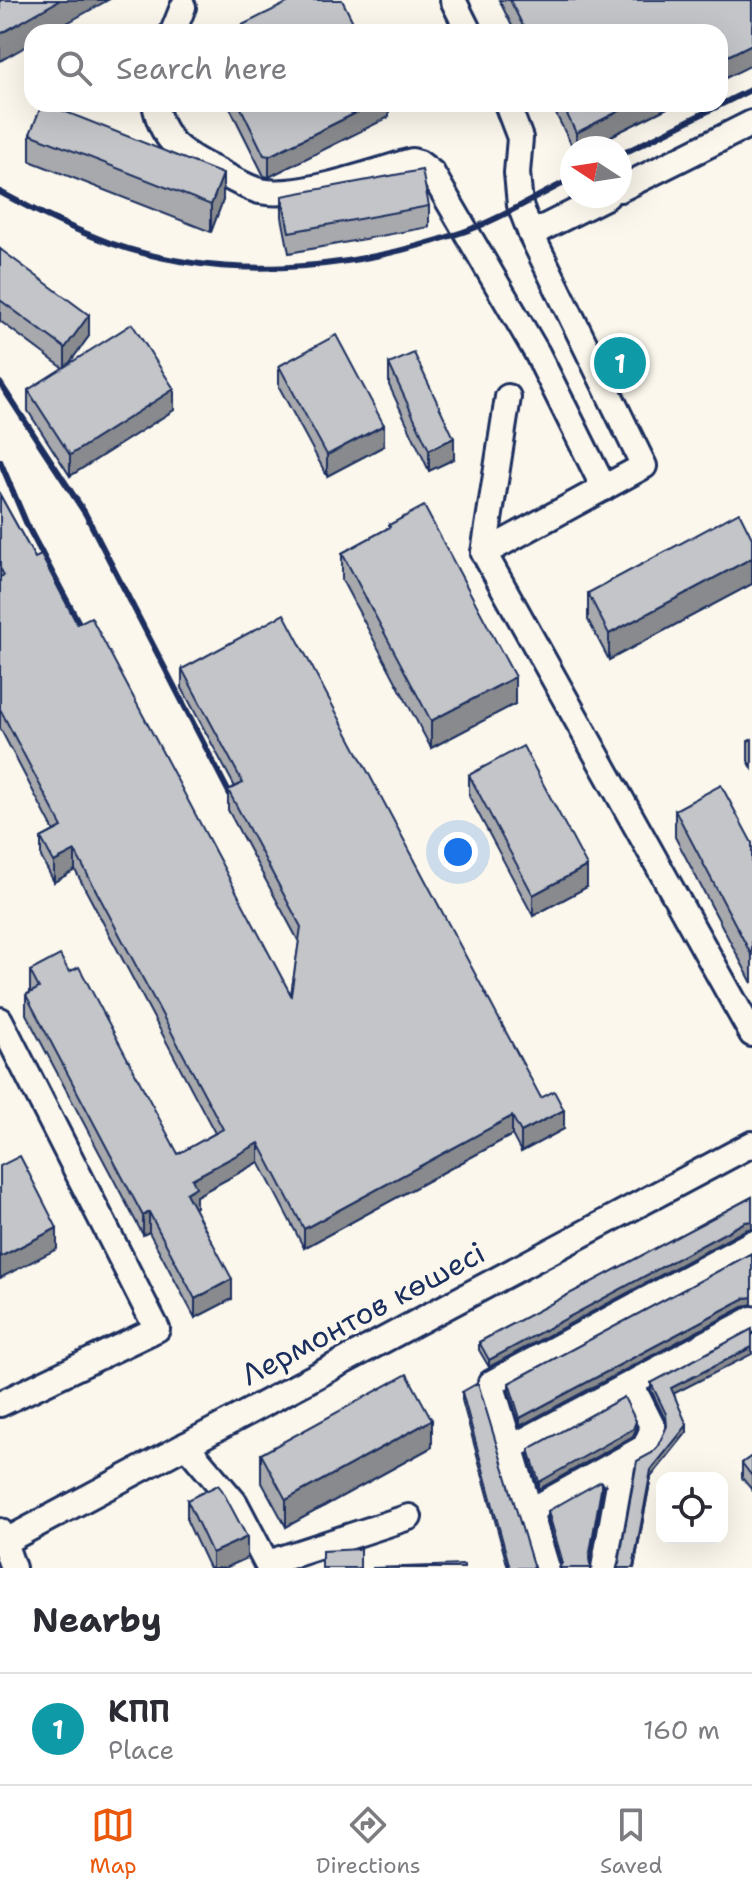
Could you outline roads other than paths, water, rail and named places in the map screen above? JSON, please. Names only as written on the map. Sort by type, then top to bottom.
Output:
[{"type":"street","points":[[453,0],[465,24]]},
{"type":"street","points":[[176,24],[183,7]]},
{"type":"street","points":[[157,112],[159,122],[173,144],[195,159],[259,191],[300,191],[412,161],[424,166],[432,173],[537,353],[604,488]]},
{"type":"street","points":[[484,553],[644,466],[531,234],[520,205],[517,173],[520,138],[510,112]]},
{"type":"street","points":[[632,183],[752,123]]},
{"type":"street","points":[[531,234],[583,208]]},
{"type":"street","points":[[508,397],[484,553],[752,1034]]},
{"type":"street","points":[[0,1020],[157,1329],[0,1404]]},
{"type":"street","name":"Лермонтов көшесі","points":[[2,1536],[186,1445],[752,1144]]},
{"type":"street","points":[[547,1568],[491,1383],[752,1243]]},
{"type":"street","points":[[510,1448],[752,1319]]},
{"type":"street","points":[[530,1511],[645,1447],[653,1428],[631,1384]]},
{"type":"street","points":[[186,1445],[235,1503],[268,1566],[409,1517]]},
{"type":"street","points":[[604,1568],[623,1461]]},
{"type":"street","points":[[2,1536],[13,1568]]},
{"type":"railway","points":[[728,101],[752,89]]},
{"type":"railway","points":[[632,149],[706,112]]},
{"type":"railway","points":[[0,192],[82,232],[153,256],[197,264],[287,267],[376,256],[420,245],[477,227],[560,185]]},
{"type":"railway","points":[[0,383],[85,513],[239,812]]},
{"type":"railway","points":[[0,461],[28,527],[90,644]]},
{"type":"place","name":"КПП","points":[[620,363]]}]
